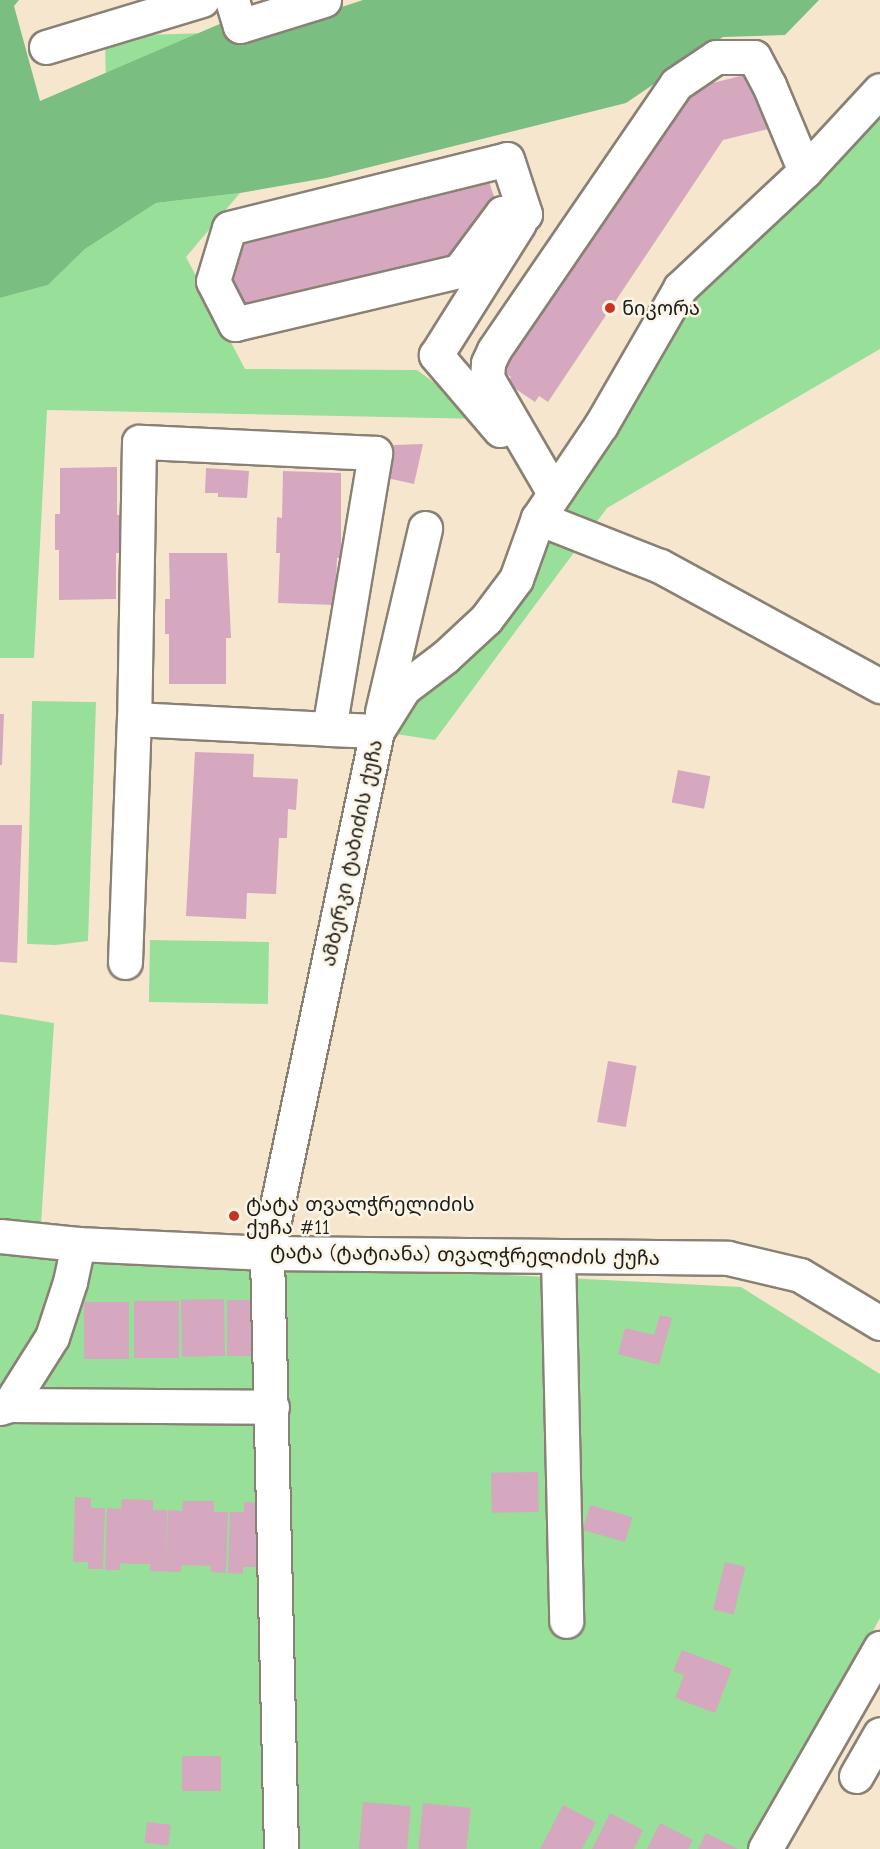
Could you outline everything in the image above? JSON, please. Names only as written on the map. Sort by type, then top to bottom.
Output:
[{"type":"street","points":[[46,47],[202,0]]},
{"type":"street","points":[[232,0],[240,26],[324,0]]},
{"type":"street","points":[[546,505],[487,378],[488,363],[494,350],[676,84],[716,57],[754,57],[769,86],[804,171]]},
{"type":"street","name":"ამბერკი ტაბიძის ქუჩა","points":[[281,1849],[267,1253],[377,731],[404,688],[445,657],[486,619],[516,579],[546,505],[601,425],[681,288],[804,171],[880,90]]},
{"type":"street","points":[[507,159],[525,214],[502,213],[459,271],[235,324],[213,281],[229,228],[507,159]]},
{"type":"street","points":[[525,214],[436,355],[546,505],[880,686]]},
{"type":"street","points":[[125,962],[134,719],[139,442],[375,453],[329,729]]},
{"type":"street","points":[[134,719],[377,731],[425,528]]},
{"type":"street","name":"ტატა (ტატიანა) თვალჭრელიძის ქუჩა","points":[[0,1236],[78,1244],[267,1253],[728,1258],[800,1275],[880,1323]]},
{"type":"street","points":[[4,1407],[52,1337],[70,1282],[78,1244]]},
{"type":"street","points":[[558,1256],[566,1621]]},
{"type":"street","points":[[4,1407],[272,1407]]},
{"type":"street","points":[[765,1849],[880,1648]]},
{"type":"street","points":[[856,1776],[880,1734]]},
{"type":"green space","points":[[0,0],[19,0],[14,6],[40,101],[229,20],[235,42],[363,0],[819,0],[785,35],[723,37],[626,103],[326,178],[240,193],[156,203],[85,249],[48,285],[0,298]]},
{"type":"green space","points":[[209,33],[106,86],[105,36]]},
{"type":"green space","points":[[880,98],[880,349],[607,508],[435,740],[377,731],[486,619],[684,292]]},
{"type":"green space","points":[[240,193],[186,257],[245,369],[417,370],[484,419],[47,410],[34,658],[0,658],[0,298],[48,285],[85,249],[156,203]]},
{"type":"green space","points":[[32,701],[96,702],[88,941],[56,945],[27,944]]},
{"type":"green space","points":[[150,940],[269,942],[268,1004],[149,1002]]},
{"type":"green space","points":[[0,1014],[54,1023],[40,1240],[413,1270],[741,1287],[880,1374],[880,1618],[756,1849],[0,1849]]},
{"type":"building","points":[[756,72],[772,128],[723,140],[548,402],[539,396],[535,402],[507,383],[511,377],[501,370],[618,195],[681,91]]},
{"type":"building","points":[[485,170],[499,211],[458,265],[242,319],[221,287],[233,233]]},
{"type":"building","points":[[423,444],[414,484],[387,478],[394,445]]},
{"type":"building","points":[[117,467],[117,515],[121,515],[121,553],[116,553],[116,599],[59,600],[59,550],[55,550],[55,514],[60,514],[60,468]]},
{"type":"building","points":[[206,468],[249,471],[247,498],[218,497],[218,493],[205,493]]},
{"type":"building","points":[[283,471],[341,473],[341,558],[337,558],[335,605],[278,603],[280,553],[276,553],[277,517],[282,518]]},
{"type":"building","points":[[169,553],[227,553],[231,638],[226,638],[226,684],[169,684],[169,634],[165,634],[165,599],[170,599]]},
{"type":"building","points":[[0,714],[4,714],[2,765],[0,765]]},
{"type":"building","points":[[195,752],[254,754],[253,777],[298,779],[296,810],[288,809],[287,838],[279,838],[276,894],[247,893],[246,919],[186,916]]},
{"type":"building","points":[[678,770],[710,776],[704,809],[672,802]]},
{"type":"building","points":[[0,825],[22,825],[17,963],[0,962]]},
{"type":"building","points":[[608,1061],[637,1066],[626,1127],[597,1122]]},
{"type":"building","points":[[224,1299],[225,1356],[182,1357],[181,1300]]},
{"type":"building","points":[[227,1300],[260,1300],[260,1356],[227,1356]]},
{"type":"building","points":[[134,1301],[179,1301],[179,1358],[134,1358]]},
{"type":"building","points":[[84,1302],[129,1302],[129,1359],[84,1359]]},
{"type":"building","points":[[660,1315],[672,1318],[659,1365],[618,1354],[625,1328],[654,1335]]},
{"type":"building","points":[[538,1472],[539,1512],[492,1513],[491,1473]]},
{"type":"building","points":[[75,1497],[91,1498],[91,1508],[105,1508],[103,1569],[88,1569],[88,1562],[73,1562]]},
{"type":"building","points":[[122,1499],[153,1500],[153,1510],[167,1510],[166,1564],[168,1510],[182,1511],[183,1501],[214,1501],[214,1512],[228,1512],[226,1573],[211,1572],[211,1566],[182,1565],[181,1572],[150,1571],[150,1564],[120,1563],[120,1570],[105,1570],[107,1508],[121,1509]]},
{"type":"building","points":[[244,1502],[260,1503],[258,1567],[243,1567],[243,1574],[228,1573],[230,1512],[244,1512]]},
{"type":"building","points":[[590,1505],[632,1517],[625,1542],[583,1530]]},
{"type":"building","points":[[725,1562],[745,1567],[734,1615],[713,1610]]},
{"type":"building","points":[[682,1650],[732,1669],[715,1713],[675,1698],[684,1675],[673,1671]]},
{"type":"building","points":[[182,1756],[221,1756],[221,1791],[182,1791]]},
{"type":"building","points":[[363,1802],[411,1806],[407,1849],[359,1849]]},
{"type":"building","points":[[423,1803],[471,1808],[466,1849],[418,1849]]},
{"type":"building","points":[[563,1805],[596,1822],[582,1849],[540,1849]]},
{"type":"building","points":[[610,1813],[643,1830],[634,1849],[592,1849]]},
{"type":"building","points":[[147,1822],[171,1825],[168,1846],[144,1843]]},
{"type":"building","points":[[660,1823],[693,1840],[688,1849],[647,1849]]},
{"type":"building","points":[[706,1833],[738,1849],[698,1849]]},
{"type":"place","name":"ნიკორა","points":[[610,308]]},
{"type":"place","name":"ტატა თვალჭრელიძის ქუჩა #11","points":[[234,1216]]}]
